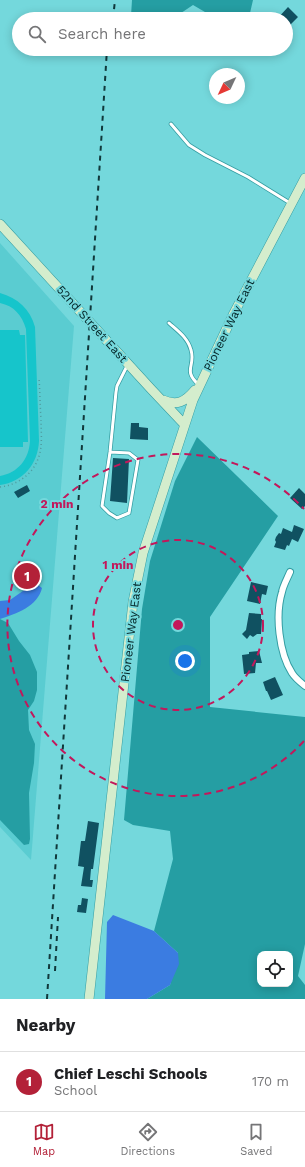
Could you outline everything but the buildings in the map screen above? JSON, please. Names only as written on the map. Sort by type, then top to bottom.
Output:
[{"type":"main road","name":"Pioneer Way East","points":[[89,999],[133,602],[143,553],[184,424],[200,385],[234,313],[305,178]]},
{"type":"main road","name":"52nd Street East","points":[[0,224],[184,424]]},
{"type":"main road","points":[[160,399],[172,403],[181,402],[189,397],[200,385]]},
{"type":"street","points":[[290,572],[281,593],[279,628],[283,652],[286,660],[292,673],[305,686]]},
{"type":"lane","points":[[171,124],[189,146],[248,177],[292,204]]},
{"type":"lane","points":[[169,323],[187,340],[191,349],[192,357],[190,372],[192,377],[200,385]]},
{"type":"lane","points":[[110,452],[129,453],[138,460],[129,513],[117,518],[102,506],[110,452],[117,386],[128,364]]},
{"type":"path","points":[[0,487],[13,485],[23,479],[30,472],[38,459],[41,447],[39,378]]},
{"type":"shaded area","points":[[132,0],[253,0],[250,12],[205,12],[193,5],[182,12],[131,12]]},
{"type":"shaded area","points":[[0,243],[74,326],[31,860],[0,827]]},
{"type":"shaded area","points":[[0,293],[18,301],[30,315],[35,327],[39,441],[36,457],[28,470],[16,480],[0,485],[0,476],[12,472],[25,459],[30,441],[26,329],[20,315],[17,312],[9,306],[0,303]]},
{"type":"shaded area","points":[[0,330],[19,330],[20,335],[25,335],[28,442],[23,442],[23,447],[0,447]]},
{"type":"shaded area","points":[[197,437],[278,516],[210,617],[210,707],[305,717],[305,944],[298,976],[305,985],[305,999],[147,999],[170,985],[178,953],[154,931],[173,859],[170,831],[133,825],[124,820],[142,609],[150,561],[175,481]]},
{"type":"shaded area","points":[[38,585],[42,588],[36,600],[19,612],[0,619],[0,601],[10,600],[30,586]]},
{"type":"shaded area","points":[[0,619],[8,623],[30,655],[37,672],[37,690],[34,701],[28,710],[29,730],[35,744],[34,763],[29,793],[30,839],[29,844],[24,845],[0,820]]},
{"type":"shaded area","points":[[113,915],[154,931],[178,953],[179,964],[170,985],[147,999],[105,999],[107,922]]},
{"type":"railway","points":[[114,12],[115,0]]},
{"type":"railway","points":[[47,999],[107,56]]},
{"type":"railway","points":[[55,971],[58,917]]},
{"type":"place","name":"Chief Leschi Schools","points":[[27,576]]}]
